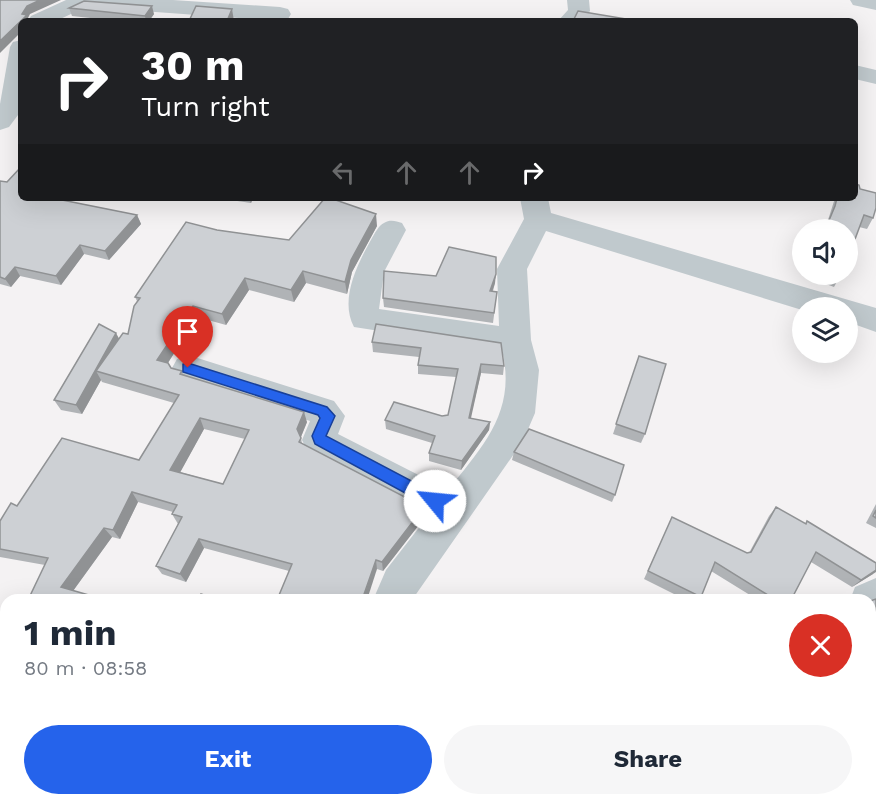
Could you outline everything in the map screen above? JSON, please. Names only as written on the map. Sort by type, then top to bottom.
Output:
[{"type":"street","points":[[45,18],[83,0],[280,14]]},
{"type":"street","points":[[861,0],[876,4]]},
{"type":"street","points":[[0,122],[6,117],[16,93],[18,57]]},
{"type":"street","points":[[858,73],[876,77]]},
{"type":"street","points":[[395,594],[400,583],[506,441],[518,413],[523,370],[514,340],[512,269],[536,209],[801,297]]},
{"type":"street","points":[[392,230],[376,253],[369,271],[365,319],[514,340]]},
{"type":"street","points":[[858,314],[876,320]]},
{"type":"street","points":[[188,368],[322,411],[328,416],[319,436],[320,440],[453,511]]},
{"type":"building","points":[[0,0],[40,0],[27,6],[22,14],[27,15],[24,18],[18,18],[18,24],[0,41]]},
{"type":"building","points":[[84,1],[152,6],[145,16],[69,8]]},
{"type":"building","points":[[196,6],[232,9],[228,18],[190,18]]},
{"type":"building","points":[[578,11],[620,18],[574,18]]},
{"type":"building","points":[[18,170],[18,201],[67,201],[137,215],[105,251],[80,245],[56,276],[15,267],[5,279],[0,277],[0,181],[7,182]]},
{"type":"building","points":[[858,185],[860,189],[876,193],[873,218],[864,215],[858,231],[858,219],[830,219],[836,201],[858,201]]},
{"type":"building","points":[[322,201],[339,201],[376,214],[351,260],[345,282],[303,271],[291,290],[245,278],[222,314],[193,306],[157,360],[182,371],[180,374],[304,412],[297,429],[301,438],[299,442],[424,507],[382,562],[376,560],[364,594],[280,594],[292,564],[199,539],[180,574],[156,566],[182,517],[172,514],[177,505],[132,492],[113,530],[104,528],[61,587],[85,594],[31,594],[48,558],[0,549],[0,521],[11,503],[17,506],[62,438],[139,460],[179,395],[96,371],[123,333],[128,334],[134,306],[140,298],[135,297],[186,222],[217,230],[289,240]],"holes":[[[200,418],[249,430],[223,484],[170,470]]]},
{"type":"building","points":[[449,247],[496,257],[496,274],[490,291],[497,292],[494,313],[383,298],[384,271],[436,276]]},
{"type":"building","points":[[99,324],[116,333],[76,405],[54,400]]},
{"type":"building","points":[[376,324],[501,343],[504,366],[481,364],[469,418],[490,422],[462,461],[429,453],[435,436],[385,420],[394,402],[442,416],[448,415],[458,369],[418,365],[421,348],[372,342]]},
{"type":"building","points":[[639,356],[666,364],[645,434],[616,424]]},
{"type":"building","points":[[529,429],[624,465],[615,495],[514,452]]},
{"type":"building","points":[[776,507],[806,524],[807,521],[876,563],[876,570],[861,580],[816,552],[794,594],[766,594],[715,562],[702,594],[695,594],[648,571],[672,517],[747,553],[751,552]]},
{"type":"route","points":[[188,368],[326,413],[328,416],[319,436],[320,440],[435,501]]}]
